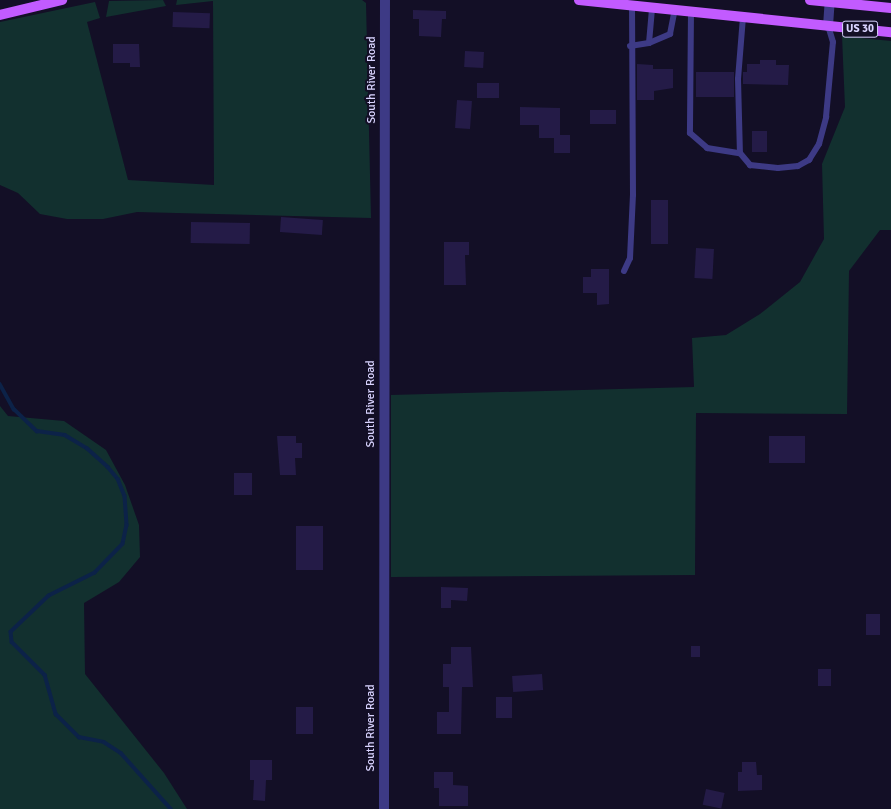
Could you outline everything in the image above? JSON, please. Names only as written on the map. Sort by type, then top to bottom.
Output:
[{"type":"main road","points":[[0,15],[62,0]]},
{"type":"main road","name":"US 30","points":[[579,0],[891,32]]},
{"type":"main road","name":"US 30","points":[[810,0],[891,8]]},
{"type":"street","name":"South River Road","points":[[384,809],[385,0]]},
{"type":"street","points":[[828,26],[830,1]]},
{"type":"lane","points":[[624,271],[630,258],[633,195],[630,46],[632,5]]},
{"type":"lane","points":[[649,43],[652,7]]},
{"type":"lane","points":[[630,46],[649,43],[670,34],[675,9]]},
{"type":"lane","points":[[691,11],[690,133],[707,148],[740,153]]},
{"type":"lane","points":[[743,17],[738,79],[740,153],[750,165],[778,168],[798,166],[809,160],[819,144],[826,117],[833,42],[828,26]]},
{"type":"green space","points":[[163,0],[166,6],[106,17],[109,1]]},
{"type":"green space","points":[[177,0],[362,0],[366,3],[371,218],[137,212],[103,219],[67,219],[40,214],[18,193],[0,185],[0,22],[95,2],[100,18],[87,22],[128,180],[214,185],[213,1],[176,5]]},
{"type":"green space","points":[[842,36],[891,41],[891,230],[880,230],[849,271],[847,414],[696,413],[695,575],[391,577],[391,395],[694,387],[692,338],[726,335],[760,314],[800,282],[824,239],[822,164],[845,107]]},
{"type":"green space","points":[[0,406],[8,416],[64,421],[106,450],[125,485],[139,525],[140,557],[119,582],[84,603],[85,674],[164,773],[187,809],[0,809]]},
{"type":"building","points":[[413,10],[446,11],[446,19],[442,19],[441,37],[419,36],[419,19],[413,19]]},
{"type":"building","points":[[173,12],[210,13],[209,28],[172,27]]},
{"type":"building","points":[[113,44],[139,44],[140,67],[130,67],[130,63],[113,63]]},
{"type":"building","points":[[465,51],[484,52],[483,68],[464,67]]},
{"type":"building","points":[[760,60],[776,60],[776,65],[789,65],[788,85],[743,84],[743,72],[747,72],[747,64],[760,64]]},
{"type":"building","points":[[637,64],[653,65],[653,69],[673,69],[673,88],[654,91],[654,100],[637,100]]},
{"type":"building","points":[[696,72],[734,72],[734,97],[696,97]]},
{"type":"building","points":[[477,83],[499,83],[499,98],[477,98]]},
{"type":"building","points":[[457,100],[472,101],[470,129],[455,128]]},
{"type":"building","points":[[520,107],[560,108],[560,135],[570,135],[570,153],[554,153],[554,138],[539,138],[539,125],[520,125]]},
{"type":"building","points":[[590,110],[616,110],[616,124],[590,124]]},
{"type":"building","points":[[752,131],[767,131],[767,152],[752,152]]},
{"type":"building","points":[[651,200],[668,200],[668,244],[651,244]]},
{"type":"building","points":[[281,217],[323,220],[322,235],[280,232]]},
{"type":"building","points":[[191,222],[250,223],[250,244],[191,243]]},
{"type":"building","points":[[444,242],[469,242],[469,255],[465,255],[466,285],[444,285]]},
{"type":"building","points":[[696,248],[714,249],[712,279],[694,278]]},
{"type":"building","points":[[591,269],[609,269],[609,304],[597,305],[597,293],[583,293],[583,277],[591,277]]},
{"type":"building","points":[[277,436],[296,436],[296,443],[302,443],[302,458],[295,458],[296,475],[280,475]]},
{"type":"building","points":[[769,436],[805,436],[805,463],[769,463]]},
{"type":"building","points":[[234,473],[252,473],[252,495],[234,495]]},
{"type":"building","points":[[296,526],[323,526],[323,570],[296,570]]},
{"type":"building","points":[[441,587],[468,588],[467,601],[451,600],[451,608],[441,608]]},
{"type":"building","points":[[866,614],[880,614],[880,635],[866,635]]},
{"type":"building","points":[[691,646],[700,646],[700,657],[691,657]]},
{"type":"building","points":[[451,647],[471,647],[473,687],[462,687],[461,734],[437,734],[437,712],[449,712],[449,687],[443,687],[443,664],[451,664]]},
{"type":"building","points":[[818,669],[831,669],[831,686],[818,686]]},
{"type":"building","points":[[542,674],[543,690],[513,692],[512,676]]},
{"type":"building","points":[[496,697],[512,697],[512,718],[496,718]]},
{"type":"building","points":[[296,707],[313,707],[313,734],[296,734]]},
{"type":"building","points":[[250,760],[272,760],[272,780],[266,780],[265,801],[253,800],[254,780],[250,780]]},
{"type":"building","points":[[742,762],[756,762],[757,775],[762,775],[762,790],[738,791],[738,772],[742,772]]},
{"type":"building","points":[[434,772],[453,772],[453,785],[468,786],[468,806],[439,806],[439,788],[434,788]]},
{"type":"building","points":[[706,789],[725,793],[721,809],[703,805]]},
{"type":"waterway","points":[[0,384],[14,409],[37,431],[65,435],[87,448],[108,467],[118,479],[125,496],[127,525],[123,544],[95,573],[49,596],[11,632],[12,642],[45,675],[56,714],[79,737],[104,742],[121,753],[171,809]]}]
